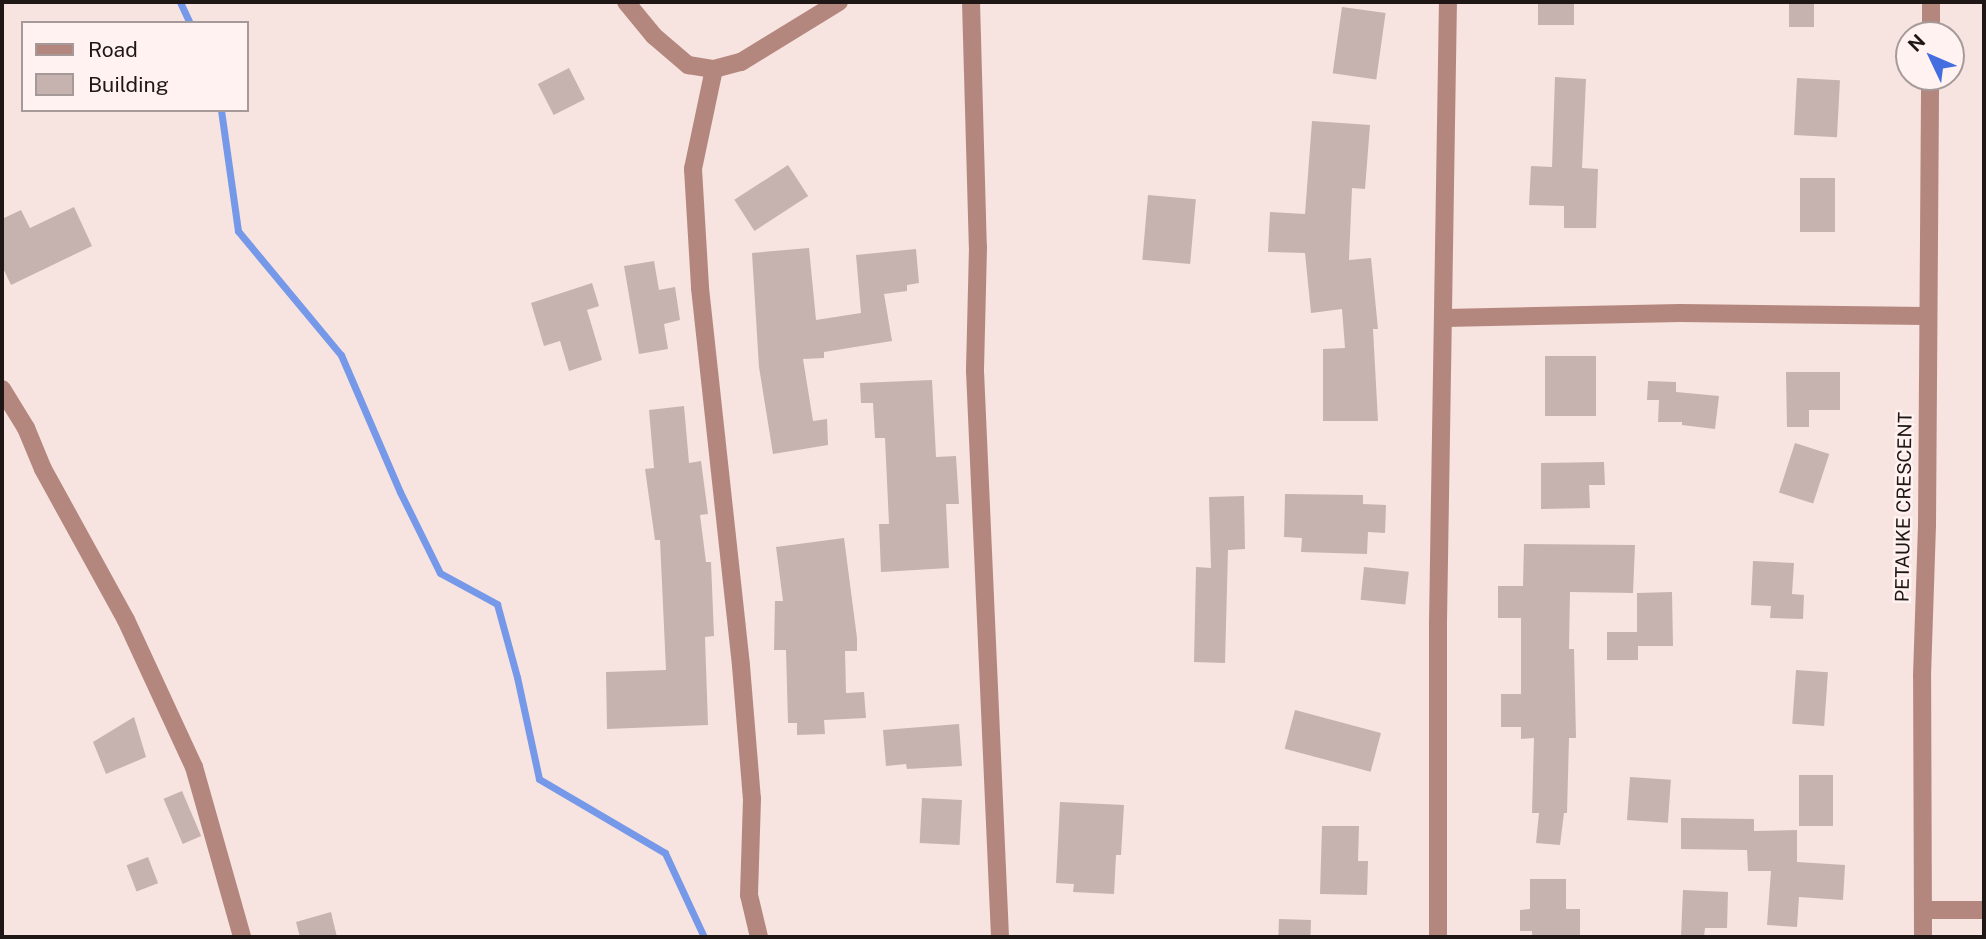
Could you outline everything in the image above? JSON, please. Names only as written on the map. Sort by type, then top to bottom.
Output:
[{"type":"street","points":[[625,2],[654,36],[688,65],[714,69],[741,62],[839,2]]},
{"type":"street","points":[[971,2],[978,247],[975,371],[1000,937]]},
{"type":"street","points":[[1438,937],[1438,622],[1448,2]]},
{"type":"street","points":[[1931,2],[1931,21]]},
{"type":"street","points":[[714,69],[692,169],[700,288],[751,786],[749,895],[759,937]]},
{"type":"street","name":"PETAUKE CRESCENT","points":[[1923,937],[1922,676],[1927,525],[1930,91]]},
{"type":"street","points":[[1445,318],[1681,313],[1927,316]]},
{"type":"street","points":[[2,389],[26,428],[43,469],[126,620],[194,767],[242,937]]},
{"type":"street","points":[[1924,910],[1984,910]]},
{"type":"building","points":[[1538,2],[1574,2],[1574,25],[1538,25]]},
{"type":"building","points":[[1789,2],[1814,2],[1814,27],[1789,27]]},
{"type":"building","points":[[1342,7],[1386,13],[1376,79],[1333,73]]},
{"type":"building","points":[[569,68],[585,99],[554,115],[538,84]]},
{"type":"building","points":[[1555,77],[1586,79],[1582,168],[1598,169],[1596,228],[1564,228],[1564,206],[1529,205],[1531,166],[1552,167]]},
{"type":"building","points":[[1797,78],[1840,80],[1837,137],[1794,135]]},
{"type":"building","points":[[1312,121],[1370,125],[1365,189],[1352,188],[1349,260],[1371,258],[1378,329],[1373,329],[1378,421],[1323,421],[1323,349],[1345,348],[1342,309],[1311,313],[1305,253],[1268,252],[1270,212],[1305,214]]},
{"type":"building","points":[[788,165],[808,196],[754,231],[734,200]]},
{"type":"building","points":[[1800,178],[1835,178],[1835,232],[1800,232]]},
{"type":"building","points":[[1148,195],[1196,199],[1190,264],[1142,260]]},
{"type":"building","points":[[74,207],[92,246],[11,285],[2,266],[2,219],[21,210],[30,228]]},
{"type":"building","points":[[809,248],[816,320],[861,313],[856,255],[916,249],[919,283],[907,285],[907,291],[884,294],[892,341],[824,352],[824,358],[803,359],[813,421],[827,419],[828,445],[773,454],[759,367],[752,253]]},
{"type":"building","points":[[654,261],[659,290],[675,287],[680,320],[664,324],[668,349],[639,354],[624,266]]},
{"type":"building","points":[[592,283],[599,306],[587,310],[602,360],[569,371],[560,341],[544,346],[531,303]]},
{"type":"building","points":[[1545,356],[1596,356],[1596,416],[1545,416]]},
{"type":"building","points":[[1786,372],[1840,372],[1840,410],[1809,410],[1809,427],[1787,427]]},
{"type":"building","points":[[932,380],[936,457],[956,456],[959,504],[946,504],[949,568],[881,572],[879,524],[889,524],[885,438],[875,438],[873,403],[861,403],[860,383]]},
{"type":"building","points":[[1648,381],[1676,382],[1676,392],[1719,396],[1715,429],[1682,425],[1682,422],[1658,422],[1659,400],[1647,400]]},
{"type":"building","points":[[684,406],[689,463],[701,461],[708,514],[700,515],[706,562],[711,562],[714,636],[705,637],[708,725],[607,729],[606,672],[666,670],[660,540],[655,540],[645,469],[654,468],[649,410]]},
{"type":"building","points":[[1795,443],[1829,454],[1813,504],[1779,492]]},
{"type":"building","points":[[1604,462],[1605,485],[1589,485],[1590,508],[1541,509],[1541,463]]},
{"type":"building","points":[[1285,494],[1363,495],[1363,504],[1386,505],[1385,533],[1368,532],[1367,554],[1301,552],[1302,538],[1284,537]]},
{"type":"building","points":[[1244,496],[1245,549],[1228,550],[1225,663],[1194,662],[1196,567],[1211,568],[1209,497]]},
{"type":"building","points":[[844,538],[857,638],[857,651],[845,651],[846,693],[864,692],[866,718],[824,720],[825,734],[797,735],[797,723],[788,723],[786,650],[774,650],[775,601],[783,601],[776,547]]},
{"type":"building","points":[[1524,544],[1635,545],[1633,593],[1570,592],[1569,649],[1574,649],[1576,738],[1569,738],[1567,813],[1564,813],[1560,845],[1536,843],[1539,813],[1532,813],[1534,738],[1521,739],[1521,727],[1501,727],[1501,694],[1521,694],[1521,618],[1498,618],[1498,586],[1523,586]]},
{"type":"building","points":[[1753,561],[1794,563],[1792,594],[1804,595],[1803,619],[1770,618],[1771,606],[1751,605]]},
{"type":"building","points":[[1364,567],[1409,572],[1405,605],[1361,600]]},
{"type":"building","points":[[1672,592],[1673,646],[1638,646],[1638,660],[1607,660],[1607,632],[1637,632],[1637,593]]},
{"type":"building","points":[[1796,670],[1828,672],[1824,726],[1792,724]]},
{"type":"building","points":[[1295,710],[1381,733],[1371,772],[1285,749]]},
{"type":"building","points":[[134,717],[146,757],[106,774],[93,742]]},
{"type":"building","points":[[959,724],[962,766],[907,769],[906,764],[886,766],[883,730]]},
{"type":"building","points":[[1799,775],[1833,775],[1833,826],[1799,826]]},
{"type":"building","points":[[1630,777],[1671,780],[1668,823],[1627,820]]},
{"type":"building","points":[[182,791],[201,836],[183,844],[164,799]]},
{"type":"building","points":[[922,798],[962,800],[960,845],[920,843]]},
{"type":"building","points":[[1060,802],[1124,805],[1121,855],[1116,855],[1114,894],[1073,892],[1074,884],[1056,883]]},
{"type":"building","points":[[1681,818],[1754,819],[1754,831],[1797,830],[1797,862],[1845,865],[1843,900],[1799,897],[1797,927],[1767,925],[1771,871],[1748,871],[1747,850],[1681,849]]},
{"type":"building","points":[[1322,826],[1359,826],[1358,861],[1368,861],[1367,895],[1320,894]]},
{"type":"building","points":[[148,857],[158,883],[137,891],[127,865]]},
{"type":"building","points":[[1530,879],[1566,879],[1566,909],[1580,909],[1580,937],[1532,937],[1532,931],[1520,931],[1520,910],[1530,909]]},
{"type":"building","points":[[1683,890],[1728,892],[1727,928],[1705,928],[1704,937],[1681,937]]},
{"type":"building","points":[[331,912],[337,937],[300,937],[296,922]]},
{"type":"building","points":[[1279,919],[1311,920],[1310,937],[1278,937]]},
{"type":"waterway","points":[[180,2],[189,21]]},
{"type":"waterway","points":[[221,112],[238,231],[341,355],[400,492],[440,573],[497,604],[517,677],[539,779],[665,853],[704,937]]}]
